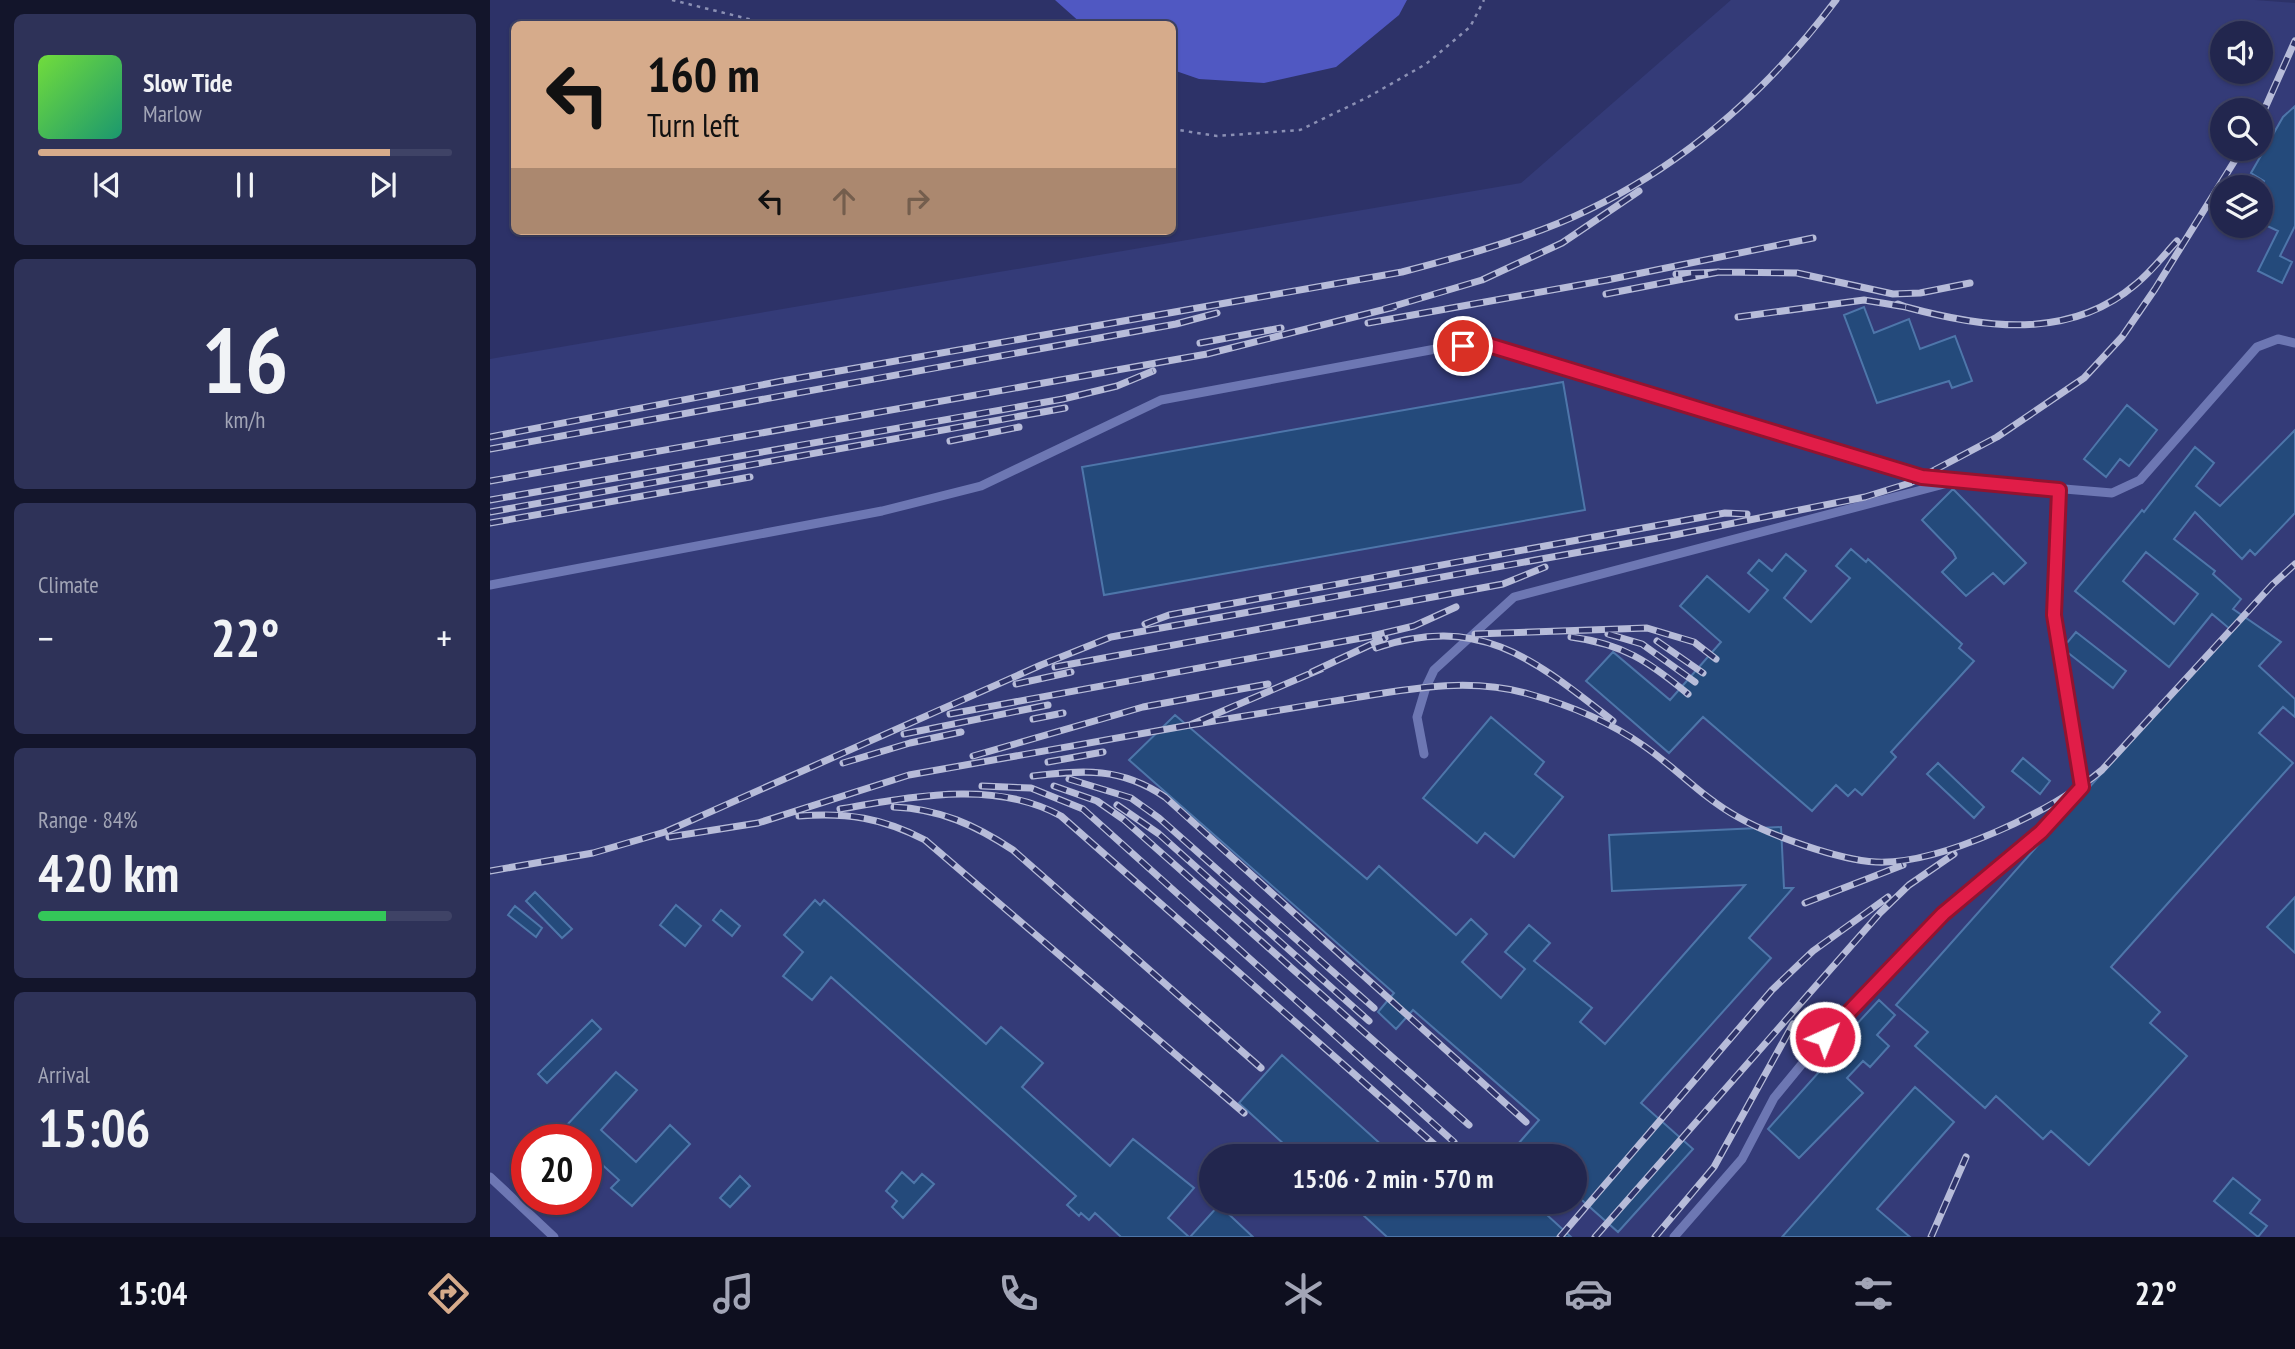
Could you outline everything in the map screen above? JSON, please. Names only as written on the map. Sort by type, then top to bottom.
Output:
[{"type":"lane","points":[[490,585],[882,511],[981,486],[1161,400],[1441,348],[1485,344],[1922,477],[2112,493],[2140,480],[2257,346],[2278,339],[2295,343]]},
{"type":"lane","points":[[1424,754],[1417,717],[1434,670],[1514,597],[1957,480]]},
{"type":"lane","points":[[1674,1237],[1742,1158],[1774,1098],[1825,1037],[1943,914],[2041,832],[2082,787],[2054,615],[2059,490]]},
{"type":"lane","points":[[490,1177],[554,1237]]},
{"type":"path","points":[[672,0],[757,21]]},
{"type":"path","points":[[1176,130],[1217,136],[1300,130],[1368,97],[1426,64],[1469,27],[1484,0]]},
{"type":"shaded area","points":[[1055,0],[1407,0],[1399,15],[1336,67],[1264,83],[1199,79],[1176,71],[1176,21],[1079,21]]},
{"type":"shaded area","points":[[1731,0],[2255,0],[2295,3],[2295,1237],[490,1237],[490,359],[1521,183]]},
{"type":"building","points":[[2295,106],[2295,226],[2280,256],[2292,262],[2282,283],[2258,271],[2278,231],[2273,229],[2273,175],[2251,173],[2258,161],[2273,161],[2273,134],[2283,117]]},
{"type":"building","points":[[1864,307],[1874,333],[1909,319],[1920,349],[1955,336],[1972,381],[1952,388],[1949,381],[1877,403],[1844,315]]},
{"type":"building","points":[[1563,382],[1585,510],[1104,595],[1082,467]]},
{"type":"building","points":[[2127,405],[2157,430],[2129,466],[2120,459],[2106,477],[2084,459]]},
{"type":"building","points":[[2295,430],[2295,513],[2255,555],[2250,550],[2242,559],[2195,512],[2174,539],[2215,571],[2213,574],[2241,599],[2233,609],[2281,642],[2259,666],[2295,699],[2295,717],[2283,707],[2259,733],[2293,763],[2111,967],[2160,1012],[2150,1023],[2187,1056],[2089,1165],[2051,1131],[2043,1139],[1996,1096],[1985,1108],[1915,1046],[1928,1032],[1896,1005],[2230,629],[2212,614],[2169,667],[2075,591],[2142,510],[2144,512],[2195,447],[2214,463],[2196,486],[2220,506]],"holes":[[[2146,552],[2198,594],[2174,624],[2123,581]]]},
{"type":"building","points":[[1953,489],[2026,563],[2004,584],[1993,573],[1966,596],[1942,572],[1956,558],[1922,520]]},
{"type":"building","points":[[1851,549],[1866,562],[1868,559],[1962,644],[1959,648],[1974,661],[1891,752],[1896,757],[1862,795],[1855,789],[1848,796],[1836,785],[1812,811],[1703,717],[1669,753],[1586,681],[1613,652],[1670,700],[1721,642],[1680,606],[1707,576],[1749,612],[1768,590],[1748,573],[1759,560],[1772,571],[1786,554],[1806,571],[1784,598],[1811,622],[1850,578],[1836,566]]},
{"type":"building","points":[[2076,632],[2126,671],[2113,688],[2067,652],[2066,644]]},
{"type":"building","points":[[1175,715],[1367,879],[1379,866],[1456,935],[1471,919],[1487,934],[1462,962],[1501,998],[1525,969],[1505,952],[1529,925],[1550,943],[1534,961],[1592,1008],[1580,1022],[1605,1044],[1745,885],[1612,891],[1609,835],[1781,827],[1784,888],[1793,888],[1749,938],[1771,958],[1641,1103],[1693,1149],[1618,1232],[1587,1205],[1587,1144],[1518,1144],[1539,1120],[1413,1010],[1396,1029],[1378,1012],[1394,993],[1129,760]]},
{"type":"building","points":[[1491,717],[1544,762],[1535,774],[1563,797],[1514,857],[1485,833],[1477,843],[1423,798]]},
{"type":"building","points":[[2023,758],[2050,781],[2040,794],[2012,771]]},
{"type":"building","points":[[1938,763],[1984,807],[1974,818],[1927,774]]},
{"type":"building","points":[[535,892],[572,929],[562,938],[526,901]]},
{"type":"building","points":[[2295,897],[2295,953],[2267,927]]},
{"type":"building","points":[[815,900],[820,905],[824,900],[986,1044],[1001,1027],[1043,1063],[1022,1087],[1110,1166],[1133,1139],[1194,1188],[1168,1218],[1189,1237],[1121,1237],[1095,1213],[1089,1220],[1081,1213],[1079,1216],[1067,1205],[1076,1196],[831,977],[812,1000],[783,976],[803,952],[784,935]]},
{"type":"building","points":[[676,905],[701,926],[685,946],[660,925]]},
{"type":"building","points":[[515,906],[542,928],[536,937],[508,915]]},
{"type":"building","points":[[721,910],[740,926],[732,936],[713,920]]},
{"type":"building","points":[[1879,1000],[1895,1015],[1877,1035],[1889,1046],[1870,1067],[1863,1061],[1847,1078],[1863,1093],[1799,1158],[1768,1129],[1845,1043],[1842,1040]]},
{"type":"building","points":[[592,1020],[601,1029],[547,1083],[538,1074]]},
{"type":"building","points":[[1282,1055],[1381,1144],[1284,1144],[1239,1103]]},
{"type":"building","points":[[616,1072],[637,1090],[602,1129],[602,1124],[568,1124]]},
{"type":"building","points":[[1915,1087],[1954,1122],[1877,1209],[1910,1237],[1782,1237]]},
{"type":"building","points":[[670,1125],[690,1144],[632,1206],[611,1188],[619,1180],[602,1165],[602,1131],[636,1162]]},
{"type":"building","points":[[902,1172],[914,1183],[922,1174],[934,1184],[903,1218],[892,1207],[897,1201],[886,1191]]},
{"type":"building","points":[[740,1176],[750,1186],[730,1207],[720,1198]]},
{"type":"building","points":[[2233,1178],[2260,1200],[2250,1213],[2267,1226],[2258,1237],[2214,1201]]},
{"type":"building","points":[[1211,1214],[1229,1214],[1253,1237],[1190,1237]]},
{"type":"building","points":[[1362,1214],[1548,1214],[1571,1237],[1387,1237]]},
{"type":"railway","points":[[490,437],[782,381],[1402,272],[1501,244],[1540,231],[1600,204],[1677,157],[1746,101],[1808,36],[1836,0]]},
{"type":"railway","points":[[2270,98],[2295,41]]},
{"type":"railway","points":[[490,871],[593,853],[665,832],[1041,665],[1111,637],[1674,535],[1865,497],[1910,483],[1997,437],[2084,378],[2122,337],[2235,161]]},
{"type":"railway","points":[[1384,309],[1482,280],[1562,243],[1639,191]]},
{"type":"railway","points":[[1368,323],[1607,280],[1813,238]]},
{"type":"railway","points":[[1906,307],[1995,324],[2025,325],[2083,315],[2110,302],[2136,284],[2177,241]]},
{"type":"railway","points":[[1719,272],[1797,273],[1893,294],[1920,293],[1970,283]]},
{"type":"railway","points":[[1606,294],[1719,272],[1676,274]]},
{"type":"railway","points":[[1738,317],[1864,300],[1906,307],[1898,304]]},
{"type":"railway","points":[[490,481],[1207,354],[1394,307]]},
{"type":"railway","points":[[490,449],[1176,324],[1217,313]]},
{"type":"railway","points":[[1200,343],[1281,328]]},
{"type":"railway","points":[[490,500],[1063,399],[1117,386],[1153,371]]},
{"type":"railway","points":[[490,512],[1065,408]]},
{"type":"railway","points":[[950,441],[1019,427]]},
{"type":"railway","points":[[490,523],[750,477]]},
{"type":"railway","points":[[1145,624],[1169,615],[1725,513],[1747,514]]},
{"type":"railway","points":[[1190,725],[1435,686],[1505,689],[1559,703],[1617,729],[1656,755],[1724,808],[1766,831],[1843,857],[1876,862],[1902,861],[1932,855],[1995,832],[2056,802],[2081,786],[2102,770],[2272,585],[2295,564]]},
{"type":"railway","points":[[1055,667],[1503,584],[1545,567]]},
{"type":"railway","points":[[950,714],[1372,636],[1414,626],[1456,607]]},
{"type":"railway","points":[[1475,634],[1647,628],[1694,642],[1716,659]]},
{"type":"railway","points":[[1608,634],[1642,644],[1695,682]]},
{"type":"railway","points":[[1376,648],[1413,639],[1446,636],[1476,640],[1504,648],[1558,679],[1613,721]]},
{"type":"railway","points":[[1571,637],[1620,649],[1647,663],[1688,694]]},
{"type":"railway","points":[[1312,672],[1385,638]]},
{"type":"railway","points":[[1657,641],[1703,673]]},
{"type":"railway","points":[[669,837],[758,823],[909,775],[1190,725],[1321,669]]},
{"type":"railway","points":[[1016,684],[1071,672]]},
{"type":"railway","points":[[973,756],[1143,707],[1268,684]]},
{"type":"railway","points":[[904,734],[1048,705]]},
{"type":"railway","points":[[1033,719],[1063,713]]},
{"type":"railway","points":[[843,763],[910,743],[961,732]]},
{"type":"railway","points":[[1048,762],[1103,752]]},
{"type":"railway","points":[[1033,776],[1102,773],[1133,780],[1165,797],[1526,1122]]},
{"type":"railway","points":[[1069,779],[1131,798],[1159,818],[1374,1008]]},
{"type":"railway","points":[[982,786],[1031,788],[1083,809],[1454,1142]]},
{"type":"railway","points":[[1054,786],[1097,801],[1123,819],[1469,1125]]},
{"type":"railway","points":[[840,809],[924,796],[981,794],[1035,805],[1061,816],[1434,1144]]},
{"type":"railway","points":[[1117,805],[1159,834],[1369,1021]]},
{"type":"railway","points":[[894,807],[927,811],[957,820],[1013,850],[1261,1068]]},
{"type":"railway","points":[[799,816],[864,818],[894,826],[925,840],[1244,1113]]},
{"type":"railway","points":[[1595,1237],[1880,913],[1909,885],[1954,854]]},
{"type":"railway","points":[[1805,903],[1903,865]]},
{"type":"railway","points":[[1560,1237],[1772,990],[1813,951],[1888,897]]},
{"type":"railway","points":[[1655,1237],[1714,1167],[1793,1024]]},
{"type":"railway","points":[[1931,1237],[1966,1157]]},
{"type":"route","points":[[1463,346],[1485,344],[1922,477],[2059,490],[2054,615],[2082,787],[2041,832],[1943,914],[1825,1037]]}]
